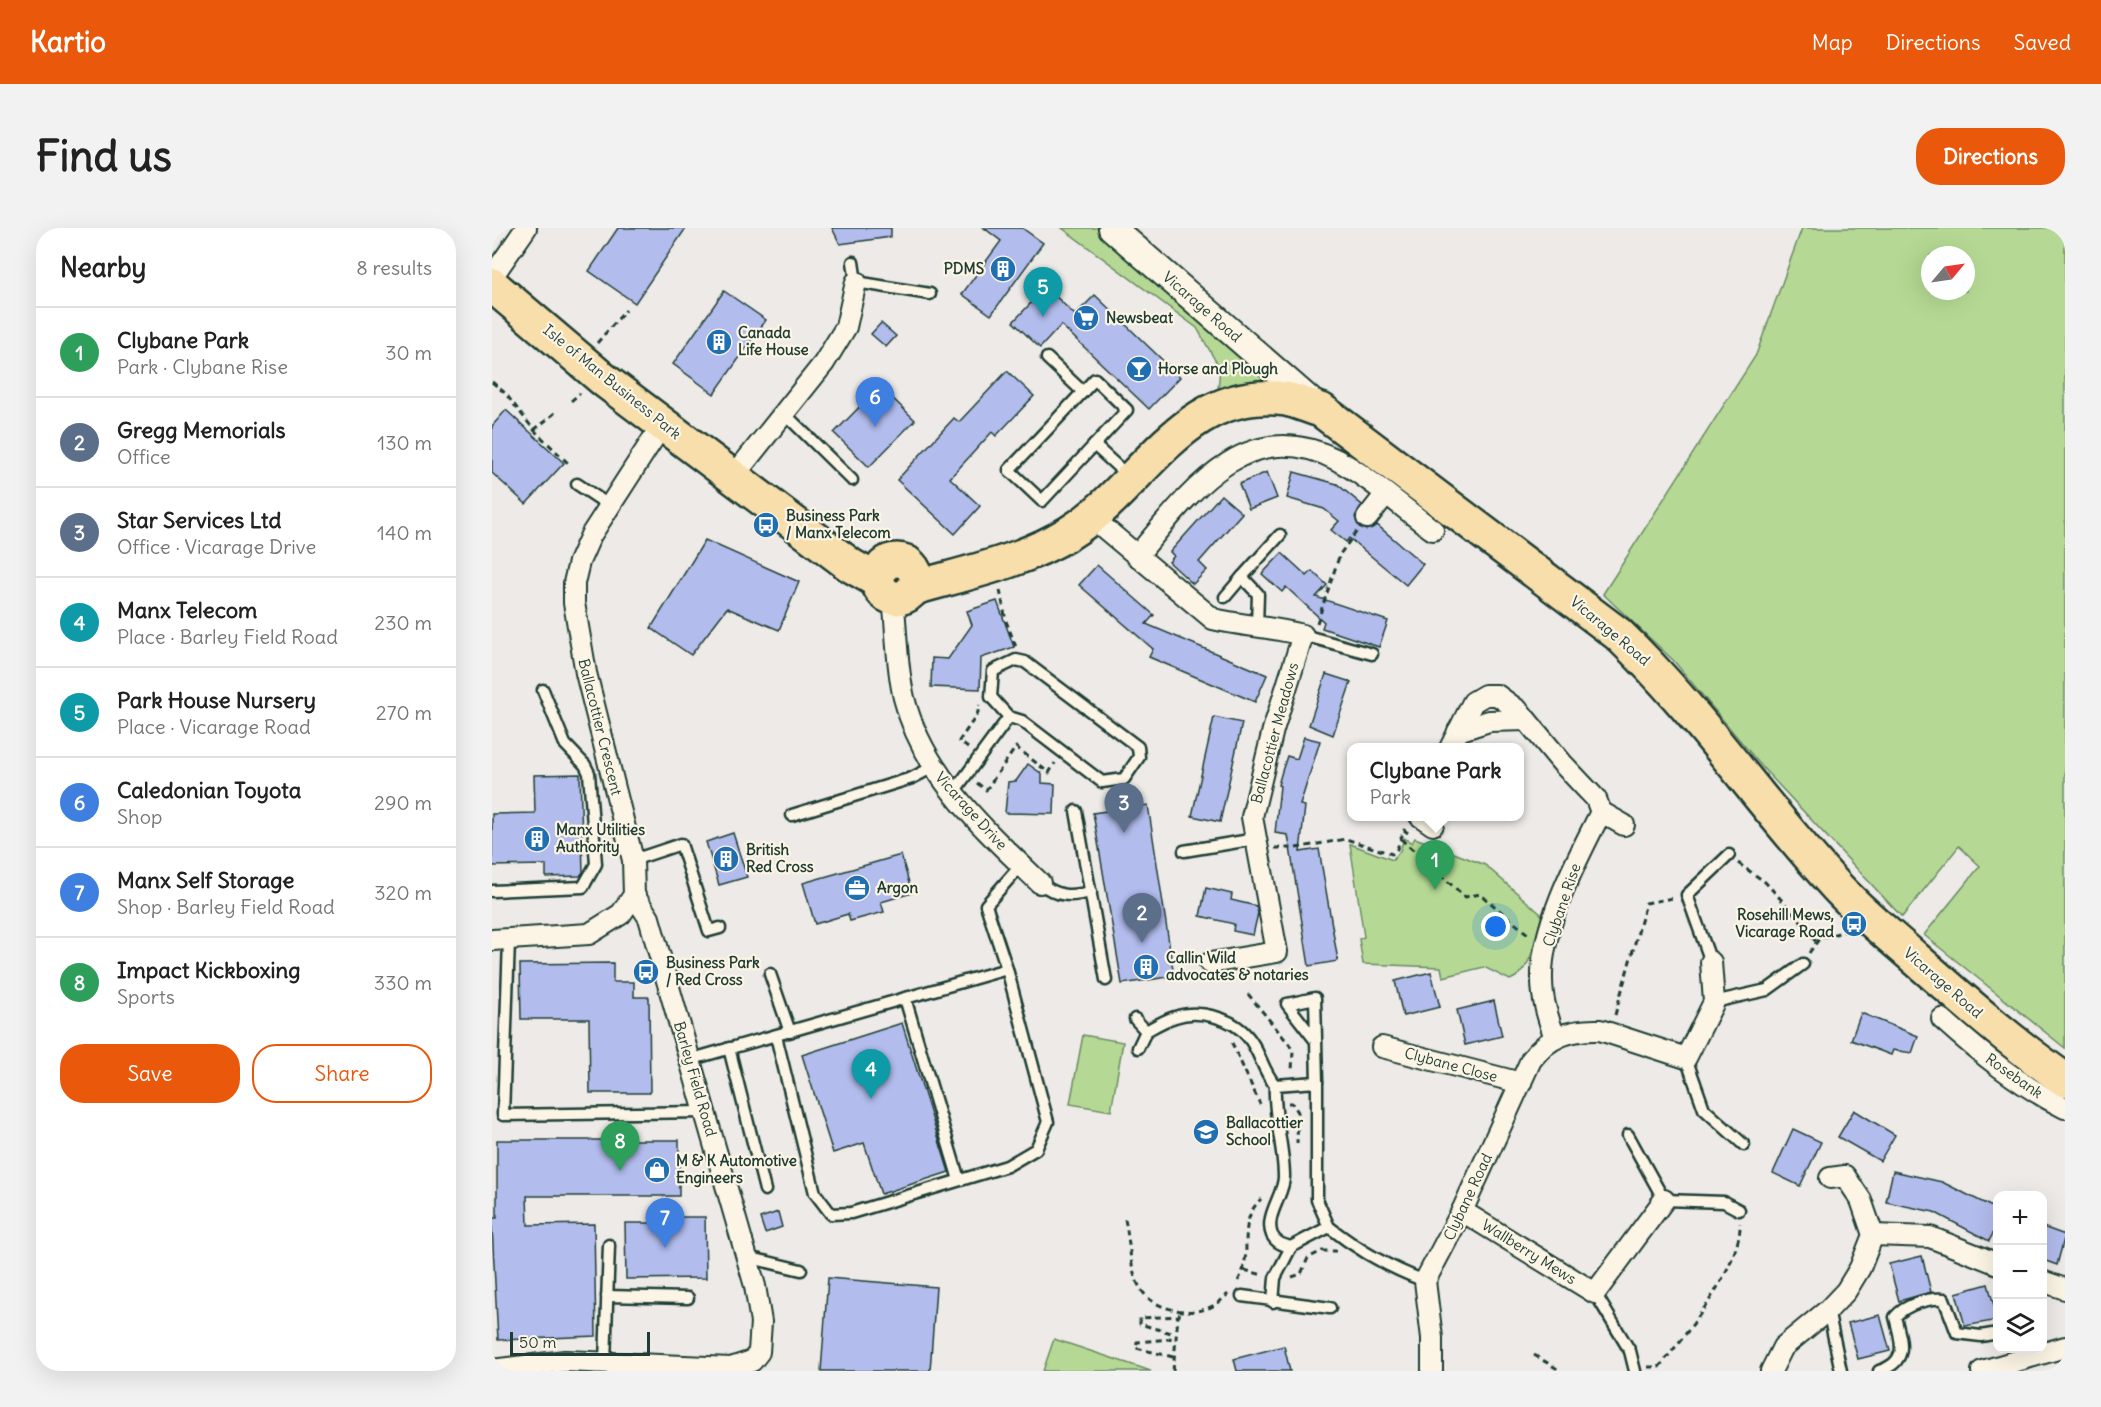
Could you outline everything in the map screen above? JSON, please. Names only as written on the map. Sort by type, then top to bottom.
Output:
[{"type":"highway","name":"Isle of Man Business Park","points":[[492,285],[604,380],[662,425],[733,477],[897,586]]},
{"type":"highway","points":[[897,586],[986,569],[1035,550],[1070,533],[1132,480],[1178,431],[1215,408],[1255,398],[1287,399],[1321,410]]},
{"type":"highway","name":"Vicarage Road","points":[[1321,410],[1618,634],[1696,715],[1798,844],[1975,1030],[2065,1080]]},
{"type":"street","points":[[492,277],[526,228]]},
{"type":"street","name":"Vicarage Road","points":[[1112,228],[1321,410]]},
{"type":"street","points":[[733,477],[824,363],[846,327],[854,272]]},
{"type":"street","name":"Ballacottier Crescent","points":[[633,895],[633,860],[586,673],[574,603],[574,583],[579,562],[591,535],[662,425]]},
{"type":"street","points":[[1137,556],[1214,471],[1235,458],[1259,448],[1307,448],[1338,461],[1433,530]]},
{"type":"street","points":[[1367,518],[1385,495]]},
{"type":"street","points":[[1091,517],[1213,619],[1309,631]]},
{"type":"street","name":"Vicarage Drive","points":[[897,586],[899,672],[904,699],[914,728],[933,767],[962,792],[1021,865],[1040,883]]},
{"type":"street","name":"Ballacottier Meadows","points":[[1210,963],[1277,952],[1252,817],[1273,730],[1309,631]]},
{"type":"street","points":[[1454,739],[1473,702],[1492,694],[1511,704],[1526,720],[1596,799],[1601,812],[1624,825]]},
{"type":"street","points":[[1454,739],[1489,720],[1526,720]]},
{"type":"street","name":"Clybane Rise","points":[[1555,1038],[1544,1004],[1541,977],[1546,944],[1570,875],[1601,812]]},
{"type":"street","points":[[500,940],[589,934],[621,914],[633,895]]},
{"type":"street","name":"Barley Field Road","points":[[492,1367],[537,1368],[565,1361],[651,1368],[755,1366],[759,1352],[761,1322],[747,1257],[649,918],[633,895]]},
{"type":"street","points":[[1555,1038],[1587,1029],[1600,1030],[1686,1058],[1714,1002],[1711,962]]},
{"type":"street","name":"Rosebank","points":[[1942,1019],[1975,1030],[2036,1094],[2065,1108]]},
{"type":"street","name":"Clybane Road","points":[[1425,1281],[1462,1211],[1531,1060],[1542,1045],[1555,1038]]},
{"type":"street","name":"Clybane Close","points":[[1382,1047],[1521,1083]]},
{"type":"street","points":[[1771,1371],[1783,1347],[1828,1310],[1851,1284],[1873,1235],[1861,1200],[1843,1174]]},
{"type":"street","points":[[1595,1293],[1664,1200]]},
{"type":"street","name":"Wallberry Mews","points":[[1462,1211],[1595,1293]]},
{"type":"street","points":[[1873,1235],[1930,1237],[1993,1262]]},
{"type":"street","points":[[1425,1281],[1432,1338],[1432,1371]]},
{"type":"street","points":[[2047,1282],[2065,1289]]},
{"type":"street","points":[[1982,1371],[2065,1347]]},
{"type":"lane","points":[[854,272],[930,294]]},
{"type":"lane","points":[[1047,358],[1083,392]]},
{"type":"lane","points":[[1095,379],[1127,410],[1094,445],[1042,501],[1009,470],[1095,379]]},
{"type":"lane","points":[[785,414],[852,480]]},
{"type":"lane","points":[[1094,445],[1132,480]]},
{"type":"lane","points":[[577,484],[610,506]]},
{"type":"lane","points":[[1225,597],[1280,535]]},
{"type":"lane","points":[[1242,578],[1258,594],[1257,626]]},
{"type":"lane","points":[[1309,631],[1372,654]]},
{"type":"lane","points":[[1016,660],[1025,662],[1138,747],[1139,757],[1124,779],[1102,782],[1022,721],[1009,717],[992,697],[993,671],[1016,660]]},
{"type":"lane","points":[[492,891],[583,887],[596,864],[589,773],[585,765],[565,744],[543,690]]},
{"type":"lane","points":[[962,792],[1009,717]]},
{"type":"lane","points":[[792,815],[912,778],[933,767]]},
{"type":"lane","points":[[1076,811],[1106,980]]},
{"type":"lane","points":[[633,860],[681,844],[710,931],[720,928]]},
{"type":"lane","points":[[1184,851],[1257,844]]},
{"type":"lane","points":[[1711,962],[1687,895],[1730,855]]},
{"type":"lane","points":[[776,1036],[815,1193],[831,1214],[851,1213],[1007,1166],[1035,1149],[1048,1122],[1007,969],[986,905],[1021,865]]},
{"type":"lane","points":[[1040,883],[1053,894],[1066,897],[1091,892]]},
{"type":"lane","points":[[500,940],[503,1114],[705,1112]]},
{"type":"lane","points":[[1714,1002],[1767,990],[1803,964]]},
{"type":"lane","points":[[689,1060],[1007,969]]},
{"type":"lane","points":[[770,974],[790,1032]]},
{"type":"lane","points":[[904,998],[959,1180]]},
{"type":"lane","points":[[1138,1048],[1146,1030],[1177,1016],[1206,1015],[1229,1021],[1247,1035],[1266,1075],[1275,1085],[1274,1102],[1284,1179],[1272,1213],[1271,1234],[1278,1243],[1291,1247]]},
{"type":"lane","points":[[1136,1019],[1146,1030]]},
{"type":"lane","points":[[1315,1040],[1317,1200],[1329,1227],[1351,1243],[1408,1275],[1425,1281]]},
{"type":"lane","points":[[729,1048],[765,1190]]},
{"type":"lane","points":[[1686,1058],[1704,1109],[1744,1145]]},
{"type":"lane","points":[[1275,1085],[1317,1082]]},
{"type":"lane","points":[[1628,1135],[1664,1200],[1724,1202],[1739,1210]]},
{"type":"lane","points":[[1273,1302],[1275,1278],[1291,1247],[1329,1227]]},
{"type":"lane","points":[[605,1363],[609,1245]]},
{"type":"lane","points":[[747,1257],[801,1270]]},
{"type":"lane","name":"Wallberry Mews","points":[[1595,1293],[1636,1369]]},
{"type":"lane","points":[[607,1296],[688,1298]]},
{"type":"lane","points":[[1242,1296],[1330,1308]]},
{"type":"lane","points":[[1879,1371],[1890,1367],[1899,1356],[1903,1344],[1895,1317],[1901,1309],[1936,1298],[1944,1299],[1957,1333],[1981,1336],[1993,1334]]},
{"type":"lane","points":[[1828,1310],[1841,1371]]},
{"type":"path","points":[[596,344],[626,310]]},
{"type":"path","points":[[604,326],[609,330]]},
{"type":"path","points":[[492,382],[505,393],[534,430],[570,465]]},
{"type":"path","points":[[534,430],[556,412]]},
{"type":"path","points":[[1309,631],[1340,554],[1367,518]]},
{"type":"path","points":[[962,792],[976,782],[986,790],[1016,747],[1048,772],[1063,752]]},
{"type":"path","points":[[1257,844],[1296,848],[1346,839],[1392,854],[1404,830],[1410,834],[1423,821]]},
{"type":"path","points":[[1401,839],[1465,897],[1480,894],[1535,940],[1546,944]]},
{"type":"path","points":[[1730,855],[1765,882],[1798,918],[1816,942]]},
{"type":"path","points":[[1630,1040],[1635,1027],[1614,1015],[1646,903],[1687,895]]},
{"type":"path","points":[[1803,964],[1816,942],[1850,929]]},
{"type":"path","points":[[1248,994],[1293,1051],[1292,1103]]},
{"type":"path","points":[[1223,1037],[1232,1043],[1243,1063],[1249,1083],[1263,1112]]},
{"type":"path","points":[[1235,1285],[1244,1270],[1245,1223],[1254,1205],[1266,1194]]},
{"type":"path","points":[[1636,1369],[1659,1367],[1684,1337],[1713,1294],[1740,1238],[1739,1210]]},
{"type":"path","points":[[1125,1219],[1132,1270],[1139,1288],[1149,1302],[1192,1312],[1217,1306],[1231,1290]]},
{"type":"path","points":[[1244,1270],[1282,1280],[1301,1274],[1308,1258],[1322,1251],[1333,1250],[1350,1257],[1351,1243]]},
{"type":"path","points":[[1173,1371],[1180,1311]]},
{"type":"path","points":[[1173,1357],[1136,1348],[1137,1342],[1170,1339],[1171,1333],[1140,1324],[1140,1318],[1179,1316]]},
{"type":"path","points":[[1533,1355],[1561,1371]]},
{"type":"green space","points":[[1062,228],[1097,228],[1267,378],[1264,388],[1229,395],[1218,390],[1220,369],[1197,328]]},
{"type":"green space","points":[[1802,228],[2065,228],[2065,1048],[1924,935],[1980,866],[1959,846],[1902,917],[1763,768],[1673,660],[1603,594],[1756,355]]},
{"type":"green space","points":[[1404,838],[1412,843],[1415,838],[1485,865],[1542,915],[1532,953],[1518,976],[1510,980],[1484,967],[1443,977],[1441,967],[1363,964],[1359,939],[1364,937],[1350,844],[1393,860],[1400,851]]},
{"type":"green space","points":[[1083,1035],[1123,1042],[1111,1111],[1070,1104]]},
{"type":"green space","points":[[1054,1339],[1151,1371],[1043,1371]]},
{"type":"building","points":[[618,228],[686,228],[635,303],[589,271]]},
{"type":"building","points":[[832,228],[891,228],[891,237],[840,244]]},
{"type":"building","name":"PDMS","points":[[984,228],[1022,228],[1043,243],[991,315],[962,294],[1001,241]]},
{"type":"building","points":[[1046,287],[1075,315],[1095,295],[1180,377],[1149,409],[1061,325],[1040,348],[1013,322]]},
{"type":"building","name":"Canada Life House","points":[[724,291],[766,320],[714,394],[673,364]]},
{"type":"building","points":[[881,323],[896,336],[886,347],[871,334]]},
{"type":"building","points":[[1007,371],[1034,396],[996,436],[992,432],[950,478],[980,506],[955,534],[897,480],[954,418],[959,422]]},
{"type":"building","points":[[880,386],[915,420],[869,467],[834,433]]},
{"type":"building","points":[[506,410],[564,463],[526,504],[492,473],[492,426]]},
{"type":"building","points":[[1267,472],[1277,498],[1249,509],[1239,484]]},
{"type":"building","points":[[1294,472],[1337,484],[1362,505],[1355,517],[1359,527],[1366,530],[1377,525],[1423,564],[1406,585],[1349,538],[1346,542],[1331,530],[1339,521],[1324,509],[1287,498]]},
{"type":"building","points":[[1221,495],[1242,513],[1199,562],[1207,570],[1193,584],[1169,562],[1174,556],[1170,552]]},
{"type":"building","points":[[705,540],[799,582],[779,630],[727,608],[691,655],[651,628]]},
{"type":"building","points":[[1282,553],[1307,576],[1312,571],[1327,585],[1316,597],[1388,621],[1379,647],[1322,628],[1324,622],[1286,587],[1282,592],[1262,574]]},
{"type":"building","points":[[1097,565],[1154,615],[1146,624],[1267,675],[1255,702],[1149,657],[1153,649],[1079,585]]},
{"type":"building","points":[[997,601],[1014,647],[981,658],[980,689],[931,687],[932,658],[948,659],[972,625],[967,611]]},
{"type":"building","points":[[1326,674],[1351,682],[1333,735],[1309,725]]},
{"type":"building","points":[[1214,717],[1242,723],[1220,822],[1192,816]]},
{"type":"building","points":[[1304,737],[1320,741],[1300,805],[1305,806],[1300,852],[1319,849],[1338,961],[1309,966],[1288,835],[1275,833],[1280,786],[1278,785],[1282,771],[1287,756],[1297,759]]},
{"type":"building","points":[[1028,764],[1042,774],[1042,783],[1055,784],[1054,814],[1005,813],[1008,782],[1016,781]]},
{"type":"building","name":"Manx Utilities Authority","points":[[580,774],[583,872],[580,876],[546,877],[546,865],[492,866],[492,814],[535,813],[534,775]]},
{"type":"building","points":[[1148,805],[1174,976],[1122,984],[1093,813]]},
{"type":"building","name":"British Red Cross","points":[[733,833],[747,877],[719,885],[706,842]]},
{"type":"building","name":"Argon","points":[[901,855],[912,893],[881,902],[884,912],[850,921],[848,914],[815,924],[803,883]]},
{"type":"building","points":[[1206,888],[1232,894],[1231,900],[1256,906],[1258,913],[1253,935],[1233,931],[1234,924],[1200,916]]},
{"type":"building","points":[[613,963],[613,982],[634,982],[634,997],[649,997],[650,1093],[590,1093],[589,1019],[521,1019],[520,964]]},
{"type":"building","points":[[1431,972],[1440,1007],[1403,1016],[1395,981]]},
{"type":"building","points":[[1494,1001],[1502,1036],[1465,1045],[1457,1010]]},
{"type":"building","points":[[1861,1013],[1918,1036],[1912,1053],[1893,1050],[1891,1055],[1851,1040]]},
{"type":"building","points":[[902,1023],[949,1172],[881,1194],[864,1143],[833,1153],[802,1055]]},
{"type":"building","points":[[1854,1110],[1895,1135],[1880,1161],[1838,1137]]},
{"type":"building","points":[[1793,1129],[1821,1142],[1800,1186],[1773,1173]]},
{"type":"building","points":[[497,1140],[679,1140],[679,1196],[527,1196],[528,1225],[594,1224],[596,1336],[498,1340],[492,1226],[492,1218],[497,1218]]},
{"type":"building","points":[[1893,1171],[1942,1182],[1993,1208],[1993,1233],[1989,1241],[1934,1212],[1886,1202]]},
{"type":"building","points":[[778,1212],[782,1227],[765,1233],[760,1218]]},
{"type":"building","points":[[674,1217],[705,1217],[706,1278],[626,1279],[625,1223],[674,1223]]},
{"type":"building","points":[[2047,1228],[2065,1235],[2057,1265],[2047,1261]]},
{"type":"building","points":[[1922,1256],[1931,1292],[1899,1301],[1889,1264]]},
{"type":"building","points":[[828,1278],[936,1287],[930,1371],[821,1371]]},
{"type":"building","points":[[1988,1284],[1993,1302],[1993,1321],[1965,1326],[1956,1293]]},
{"type":"building","points":[[1880,1315],[1890,1351],[1858,1359],[1848,1323]]},
{"type":"building","points":[[1284,1346],[1290,1371],[1237,1371],[1234,1359]]},
{"type":"place","name":"PDMS","points":[[1003,269]]},
{"type":"place","name":"Park House Nursery","points":[[1043,317]]},
{"type":"place","name":"Newsbeat","points":[[1086,318]]},
{"type":"place","name":"Canada Life House","points":[[719,342]]},
{"type":"place","name":"Horse and Plough","points":[[1139,369]]},
{"type":"place","name":"Caledonian Toyota","points":[[875,427]]},
{"type":"place","name":"Business Park / Manx Telecom","points":[[766,525]]},
{"type":"place","name":"Star Services Ltd","points":[[1124,833]]},
{"type":"place","name":"Manx Utilities Authority","points":[[537,839]]},
{"type":"place","name":"British Red Cross","points":[[726,859]]},
{"type":"place","name":"Argon","points":[[857,888]]},
{"type":"place","name":"Clybane Park","points":[[1435,890]]},
{"type":"place","name":"Rosehill Mews, Vicarage Road","points":[[1854,924]]},
{"type":"place","name":"Gregg Memorials","points":[[1142,943]]},
{"type":"place","name":"Callin Wild advocates & notaries","points":[[1146,967]]},
{"type":"place","name":"Business Park / Red Cross","points":[[646,972]]},
{"type":"place","name":"Manx Telecom","points":[[871,1099]]},
{"type":"place","name":"Ballacottier School","points":[[1206,1132]]},
{"type":"place","name":"M & K Automotive Engineers","points":[[657,1170]]},
{"type":"place","name":"Impact Kickboxing","points":[[620,1171]]},
{"type":"place","name":"Manx Self Storage","points":[[665,1248]]}]
